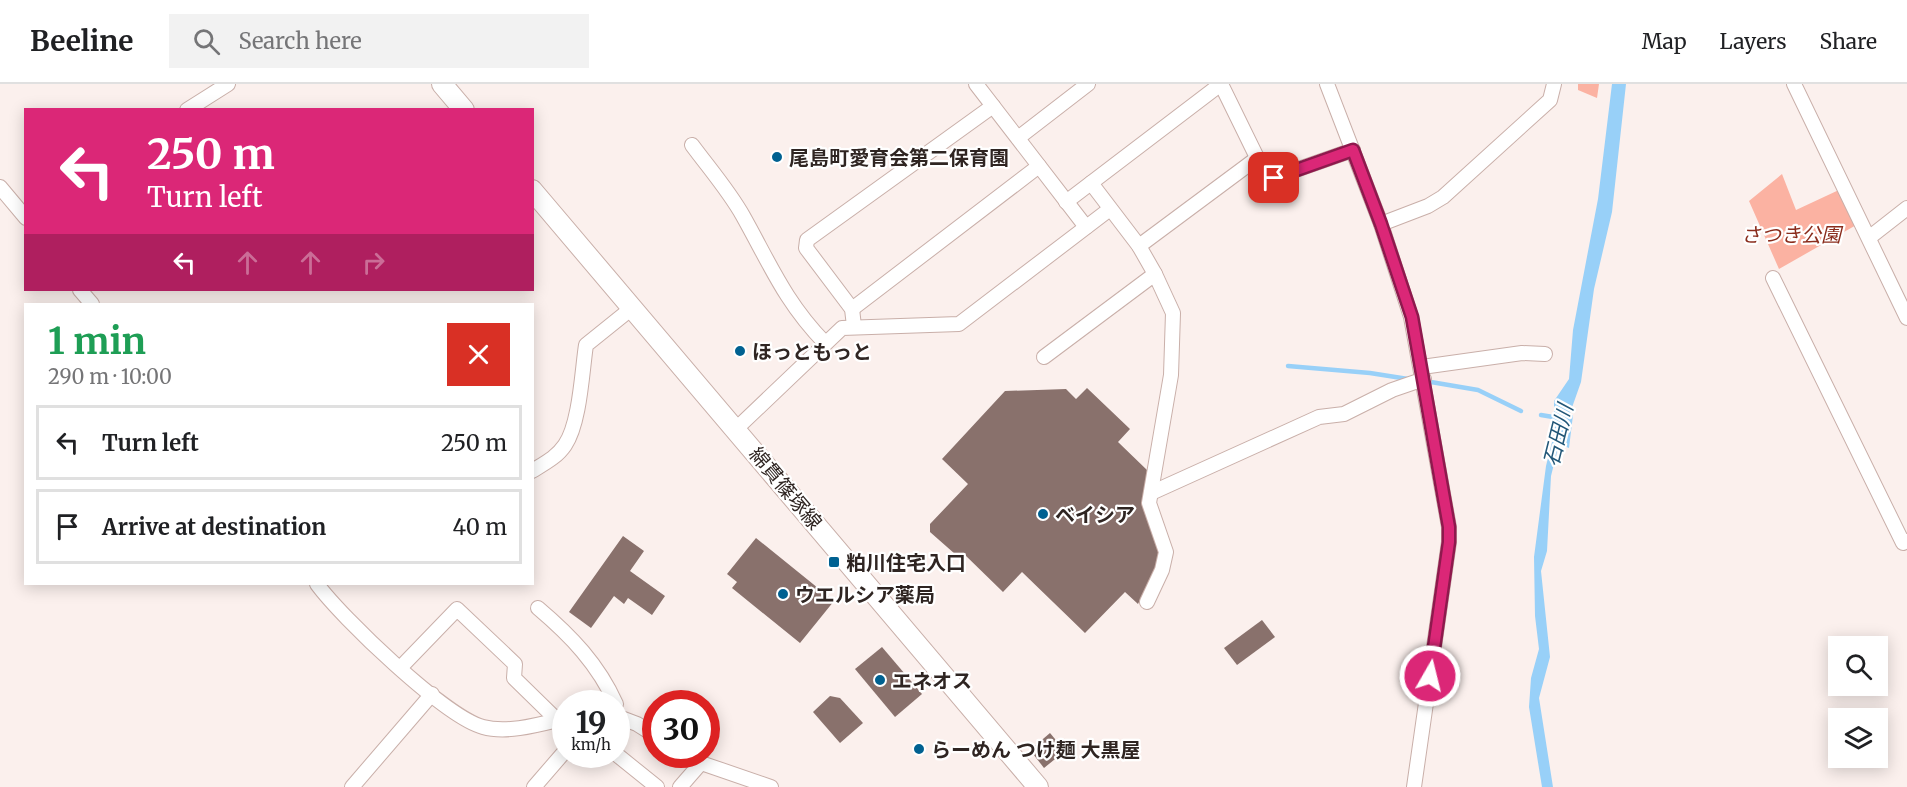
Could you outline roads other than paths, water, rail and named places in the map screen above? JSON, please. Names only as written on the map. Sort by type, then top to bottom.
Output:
[{"type":"main road","points":[[442,84],[462,108]]},
{"type":"main road","name":"綿貫篠塚線","points":[[534,192],[1038,787]]},
{"type":"street","points":[[190,108],[228,84]]},
{"type":"street","points":[[976,84],[1086,227]]},
{"type":"street","points":[[1017,138],[1088,84]]},
{"type":"street","points":[[1066,202],[1221,84],[1264,174],[1274,178],[1353,150]]},
{"type":"street","points":[[1327,84],[1381,224],[1412,317],[1449,542],[1414,787]]},
{"type":"street","points":[[1381,224],[1428,206],[1443,197],[1550,100],[1554,84]]},
{"type":"street","points":[[1794,84],[1870,237],[1907,318]]},
{"type":"street","points":[[854,326],[852,309],[806,248],[807,240],[993,106]]},
{"type":"street","points":[[692,145],[742,214],[781,289],[803,321],[825,342]]},
{"type":"street","points":[[1138,246],[1256,159]]},
{"type":"street","points":[[852,309],[1039,166]]},
{"type":"street","points":[[1091,183],[1138,246],[1155,274],[1173,313],[1171,375],[1149,503],[1166,552],[1162,570],[1146,602]]},
{"type":"street","points":[[0,187],[24,216]]},
{"type":"street","points":[[1870,237],[1907,208]]},
{"type":"street","points":[[736,429],[842,328],[959,324],[1110,209]]},
{"type":"street","points":[[1044,357],[1155,274]]},
{"type":"street","points":[[1773,278],[1903,543],[1907,541]]},
{"type":"street","points":[[81,291],[91,303]]},
{"type":"street","points":[[534,470],[552,459],[567,443],[574,420],[586,345],[632,308]]},
{"type":"street","points":[[1151,493],[1319,417],[1344,414],[1423,373],[1522,353],[1545,354]]},
{"type":"street","points":[[318,585],[347,619],[432,694],[467,721],[484,727],[511,728],[552,721]]},
{"type":"street","points":[[538,608],[571,637],[589,657],[606,690]]},
{"type":"street","points":[[401,667],[457,609],[515,664],[514,678],[552,711]]},
{"type":"street","points":[[352,787],[432,694]]},
{"type":"street","points":[[630,765],[657,787]]},
{"type":"street","points":[[534,787],[552,766]]},
{"type":"street","points":[[680,787],[697,768]]},
{"type":"street","points":[[716,768],[771,787]]},
{"type":"water","name":"石田川","points":[[1612,84],[1626,84],[1612,212],[1594,289],[1581,382],[1569,416],[1573,415],[1569,448],[1559,444],[1551,476],[1547,551],[1541,571],[1550,657],[1539,698],[1553,787],[1542,787],[1529,707],[1531,678],[1539,649],[1535,616],[1534,557],[1546,466],[1554,434],[1554,401],[1569,379],[1573,330],[1598,199]]},
{"type":"waterway","points":[[1288,366],[1370,373],[1408,379]]},
{"type":"waterway","points":[[1425,381],[1478,390],[1521,411]]},
{"type":"waterway","name":"石田川","points":[[1541,415],[1559,418]]},
{"type":"place","name":"尾島町愛育会第二保育園","points":[[777,157]]},
{"type":"place","name":"ほっともっと","points":[[740,351]]},
{"type":"place","name":"ベイシア","points":[[1043,514]]},
{"type":"place","name":"粕川住宅入口","points":[[834,562]]},
{"type":"place","name":"ウエルシア薬局","points":[[783,594]]},
{"type":"place","name":"エネオス","points":[[880,680]]},
{"type":"place","name":"らーめん つけ麺 大黒屋","points":[[919,749]]},
{"type":"park label","name":"さつき公園","points":[[1791,234]]}]
